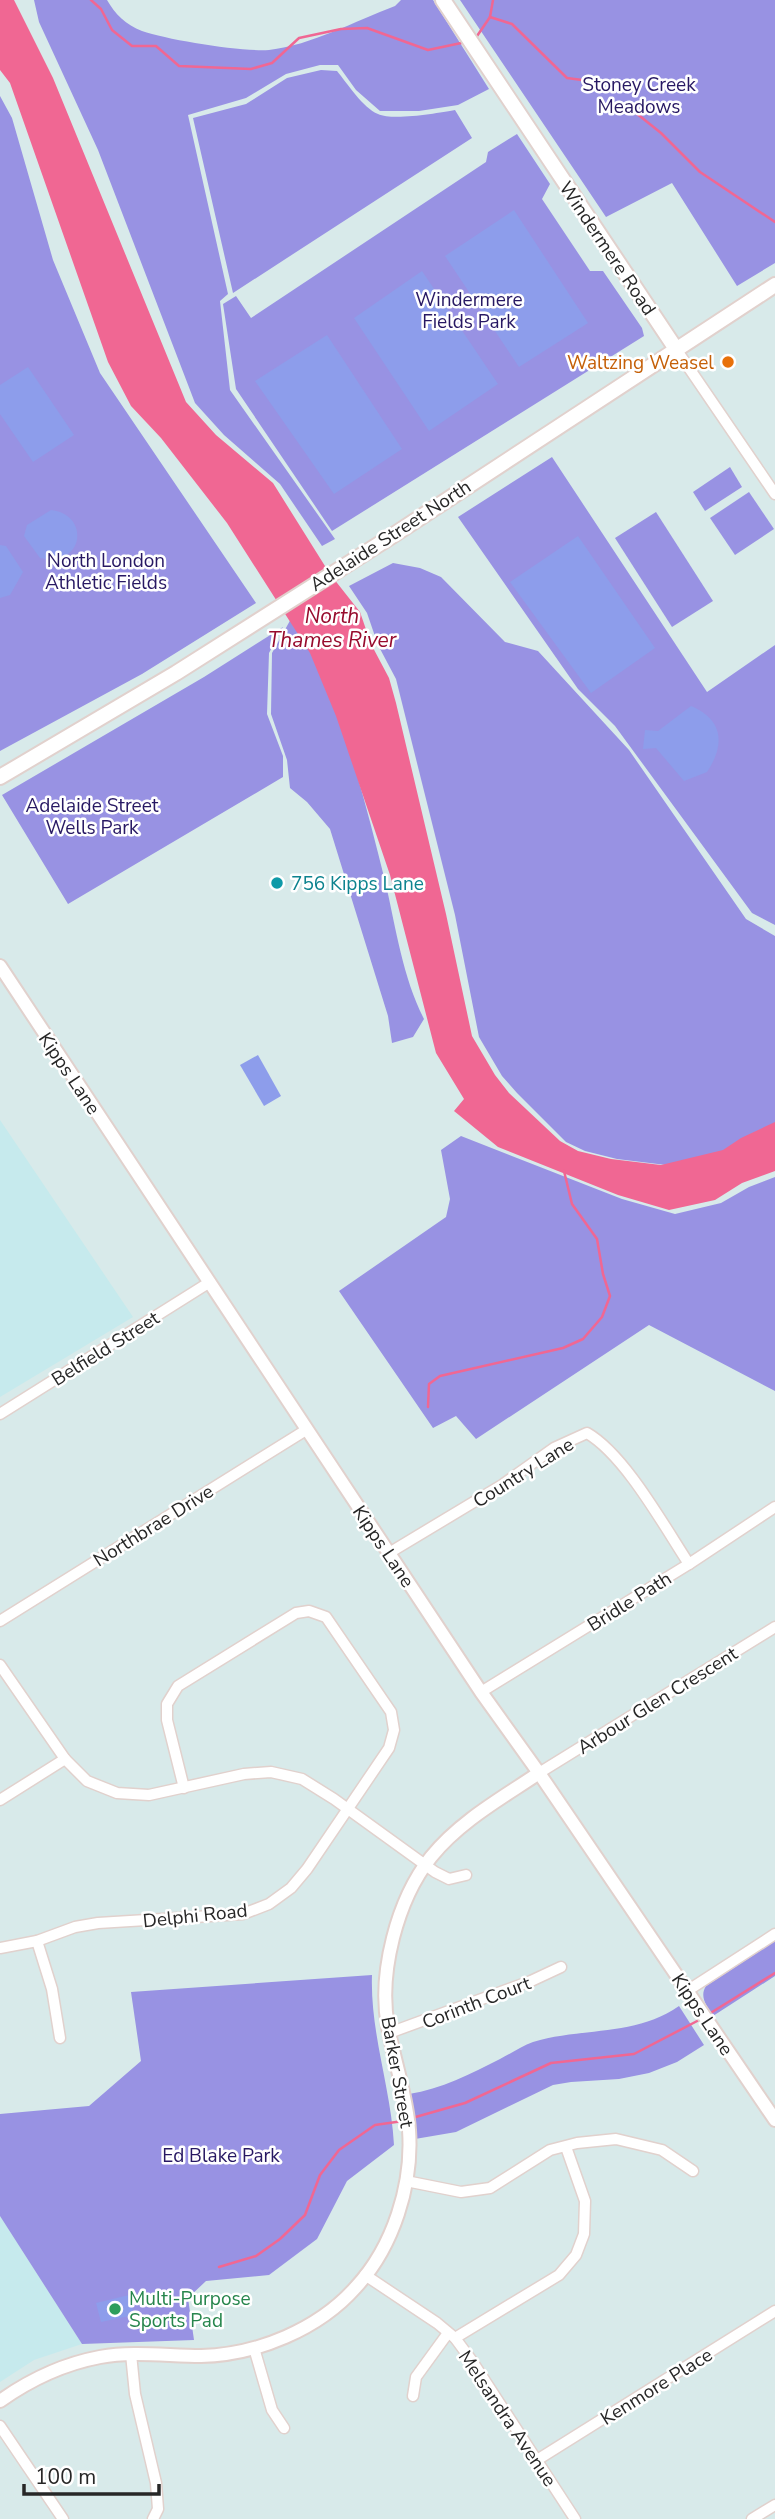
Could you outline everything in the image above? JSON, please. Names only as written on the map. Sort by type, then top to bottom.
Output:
[{"type":"main road","name":"Windermere Road","points":[[443,0],[676,349]]},
{"type":"main road","name":"Adelaide Street North","points":[[0,777],[176,673],[775,285]]},
{"type":"street","name":"Windermere Road","points":[[676,349],[775,494]]},
{"type":"street","name":"Kipps Lane","points":[[0,966],[481,1692],[775,2120]]},
{"type":"street","name":"Belfield Street","points":[[0,1415],[210,1282]]},
{"type":"street","name":"Northbrae Drive","points":[[0,1621],[306,1430]]},
{"type":"street","name":"Country Lane","points":[[389,1553],[502,1485],[554,1448],[587,1433],[600,1441],[616,1458],[689,1564]]},
{"type":"street","name":"Bridle Path","points":[[481,1692],[689,1564],[775,1507]]},
{"type":"street","name":"Delphi Road","points":[[0,1948],[37,1941],[75,1927],[98,1923],[243,1914],[269,1904],[291,1888],[307,1869],[389,1748],[394,1730],[391,1712],[326,1617],[309,1611],[296,1612],[178,1686],[167,1704],[167,1720],[184,1788]]},
{"type":"street","name":"Arbour Glen Crescent","points":[[539,1773],[775,1627]]},
{"type":"street","points":[[0,1665],[65,1759],[87,1781],[117,1793],[149,1795],[244,1774],[271,1772],[302,1779],[425,1866],[449,1878],[466,1875]]},
{"type":"street","points":[[0,1800],[65,1759]]},
{"type":"street","name":"Barker Street","points":[[0,2402],[25,2384],[63,2366],[102,2356],[204,2356],[254,2348],[288,2335],[327,2314],[357,2286],[382,2249],[401,2207],[409,2165],[407,2120],[389,2033],[387,1983],[392,1938],[406,1896],[444,1841],[539,1773]]},
{"type":"street","points":[[687,1991],[775,1934]]},
{"type":"street","points":[[37,1941],[52,1989],[60,2038]]},
{"type":"street","name":"Corinth Court","points":[[389,2033],[531,1981],[561,1967]]},
{"type":"street","points":[[406,2181],[461,2192],[490,2188],[550,2150],[577,2143],[616,2139],[662,2150],[694,2171]]},
{"type":"street","points":[[413,2396],[416,2377],[451,2336],[559,2275],[576,2255],[584,2234],[585,2202],[566,2147]]},
{"type":"street","name":"Melsandra Avenue","points":[[365,2274],[437,2323],[451,2336],[575,2519]]},
{"type":"street","name":"Kenmore Place","points":[[537,2460],[775,2311]]},
{"type":"street","points":[[254,2348],[272,2410],[284,2428]]},
{"type":"street","points":[[131,2354],[135,2394],[156,2483],[158,2509],[153,2519]]},
{"type":"street","points":[[0,2426],[63,2519]]},
{"type":"street","points":[[752,2519],[775,2505]]},
{"type":"shaded area","points":[[514,210],[588,323],[519,367],[445,256]]},
{"type":"shaded area","points":[[422,271],[498,384],[429,431],[354,318]]},
{"type":"shaded area","points":[[327,335],[402,449],[334,494],[255,381]]},
{"type":"shaded area","points":[[28,367],[74,435],[33,462],[0,414],[0,385]]},
{"type":"shaded area","points":[[51,510],[64,514],[72,521],[77,530],[77,539],[74,548],[66,555],[55,559],[40,558],[24,536],[27,525]]},
{"type":"shaded area","points":[[578,536],[655,648],[591,693],[510,582]]},
{"type":"shaded area","points":[[0,545],[6,546],[23,572],[10,595],[0,598]]},
{"type":"shaded area","points":[[691,706],[710,718],[718,734],[719,743],[707,772],[684,781],[656,748],[643,749],[645,730],[658,731]]},
{"type":"shaded area","points":[[258,1055],[281,1096],[264,1106],[240,1065]]},
{"type":"shaded area","points":[[0,1120],[133,1317],[0,1397]]},
{"type":"shaded area","points":[[0,2216],[82,2344],[34,2360],[0,2382]]},
{"type":"shaded area","name":"Multi-Purpose Sports Pad","points":[[129,2295],[134,2315],[101,2322],[96,2303]]},
{"type":"green space","points":[[34,0],[107,0],[122,19],[142,31],[205,45],[269,50],[317,38],[395,6],[401,0],[433,0],[489,89],[458,105],[419,111],[380,111],[356,90],[338,65],[320,65],[286,74],[246,98],[188,115],[228,294],[220,301],[230,390],[335,539],[322,546],[280,484],[224,435],[195,403],[98,150],[39,22]]},
{"type":"green space","name":"Stoney Creek Meadows","points":[[460,0],[775,0],[775,263],[737,286],[672,183],[606,217]]},
{"type":"green space","points":[[321,70],[337,71],[361,101],[378,114],[404,117],[455,110],[472,138],[233,293],[193,118],[246,104],[287,78]]},
{"type":"green space","name":"North London Athletic Fields","points":[[0,96],[12,118],[53,260],[100,373],[256,603],[142,674],[0,751]]},
{"type":"green space","name":"Windermere Fields Park","points":[[517,134],[550,184],[542,199],[590,271],[603,271],[642,328],[644,336],[332,531],[236,389],[223,304],[236,296],[251,318],[486,162],[488,152]]},
{"type":"green space","points":[[552,457],[707,692],[775,645],[775,925],[752,913],[615,726],[578,689],[458,517]]},
{"type":"green space","points":[[730,467],[742,487],[705,511],[693,492]]},
{"type":"green space","points":[[749,492],[774,529],[735,555],[710,518]]},
{"type":"green space","points":[[656,512],[713,601],[672,627],[615,538]]},
{"type":"green space","points":[[393,563],[420,568],[441,577],[505,642],[538,651],[629,750],[746,919],[775,936],[775,1125],[728,1151],[666,1165],[617,1159],[585,1151],[566,1142],[502,1076],[479,1037],[455,915],[396,679],[378,645],[367,613],[349,586]]},
{"type":"green space","points":[[292,617],[324,680],[337,713],[359,781],[405,970],[424,1019],[413,1037],[392,1043],[388,1016],[330,829],[307,802],[290,788],[287,760],[271,714],[272,653]]},
{"type":"green space","name":"Adelaide Street Wells Park","points":[[283,627],[269,653],[267,714],[283,756],[283,777],[68,904],[2,795],[204,677]]},
{"type":"green space","points":[[461,1136],[622,1199],[675,1214],[721,1203],[749,1187],[775,1177],[775,1391],[649,1325],[476,1439],[456,1416],[433,1428],[339,1291],[446,1217],[450,1199],[441,1150]]},
{"type":"green space","points":[[775,1941],[775,1976],[713,2016],[704,1998],[706,1986]]},
{"type":"green space","name":"Ed Blake Park","points":[[372,1975],[374,2018],[394,2145],[347,2181],[317,2239],[269,2275],[206,2281],[188,2298],[194,2340],[82,2344],[0,2216],[0,2114],[89,2106],[141,2061],[131,1992]]},
{"type":"green space","points":[[679,2006],[704,2045],[677,2062],[649,2073],[619,2079],[553,2085],[456,2132],[415,2139],[409,2094],[456,2080],[533,2042],[645,2023]]},
{"type":"water","name":"North Thames River","points":[[0,0],[14,0],[53,78],[186,402],[216,435],[273,483],[330,574],[360,612],[371,644],[389,678],[396,703],[472,1036],[495,1075],[509,1093],[560,1141],[578,1151],[611,1159],[661,1165],[723,1150],[775,1122],[775,1171],[742,1183],[715,1200],[669,1210],[618,1195],[498,1147],[454,1111],[464,1099],[436,1053],[390,875],[336,716],[310,653],[227,523],[161,438],[131,406],[108,362],[10,83],[0,70]]},
{"type":"waterway","points":[[91,0],[101,9],[112,30],[132,46],[156,46],[179,66],[251,69],[272,63],[299,38],[341,29],[367,28],[428,50],[466,42]]},
{"type":"waterway","points":[[475,39],[490,17],[493,0]]},
{"type":"waterway","points":[[490,17],[512,24],[567,78],[605,83]]},
{"type":"waterway","points":[[626,105],[661,133],[700,172],[775,222]]},
{"type":"waterway","points":[[428,1407],[429,1384],[440,1376],[563,1348],[583,1339],[602,1317],[610,1296],[597,1239],[572,1204],[564,1171]]},
{"type":"waterway","points":[[709,2014],[775,1973]]},
{"type":"waterway","points":[[412,2118],[465,2103],[551,2063],[634,2054],[701,2019]]},
{"type":"waterway","points":[[219,2267],[256,2256],[280,2239],[305,2215],[320,2175],[339,2150],[375,2125],[403,2121]]},
{"type":"place","name":"Waltzing Weasel","points":[[728,362]]},
{"type":"place","name":"756 Kipps Lane","points":[[277,883]]},
{"type":"place","name":"Multi-Purpose Sports Pad","points":[[115,2309]]}]
